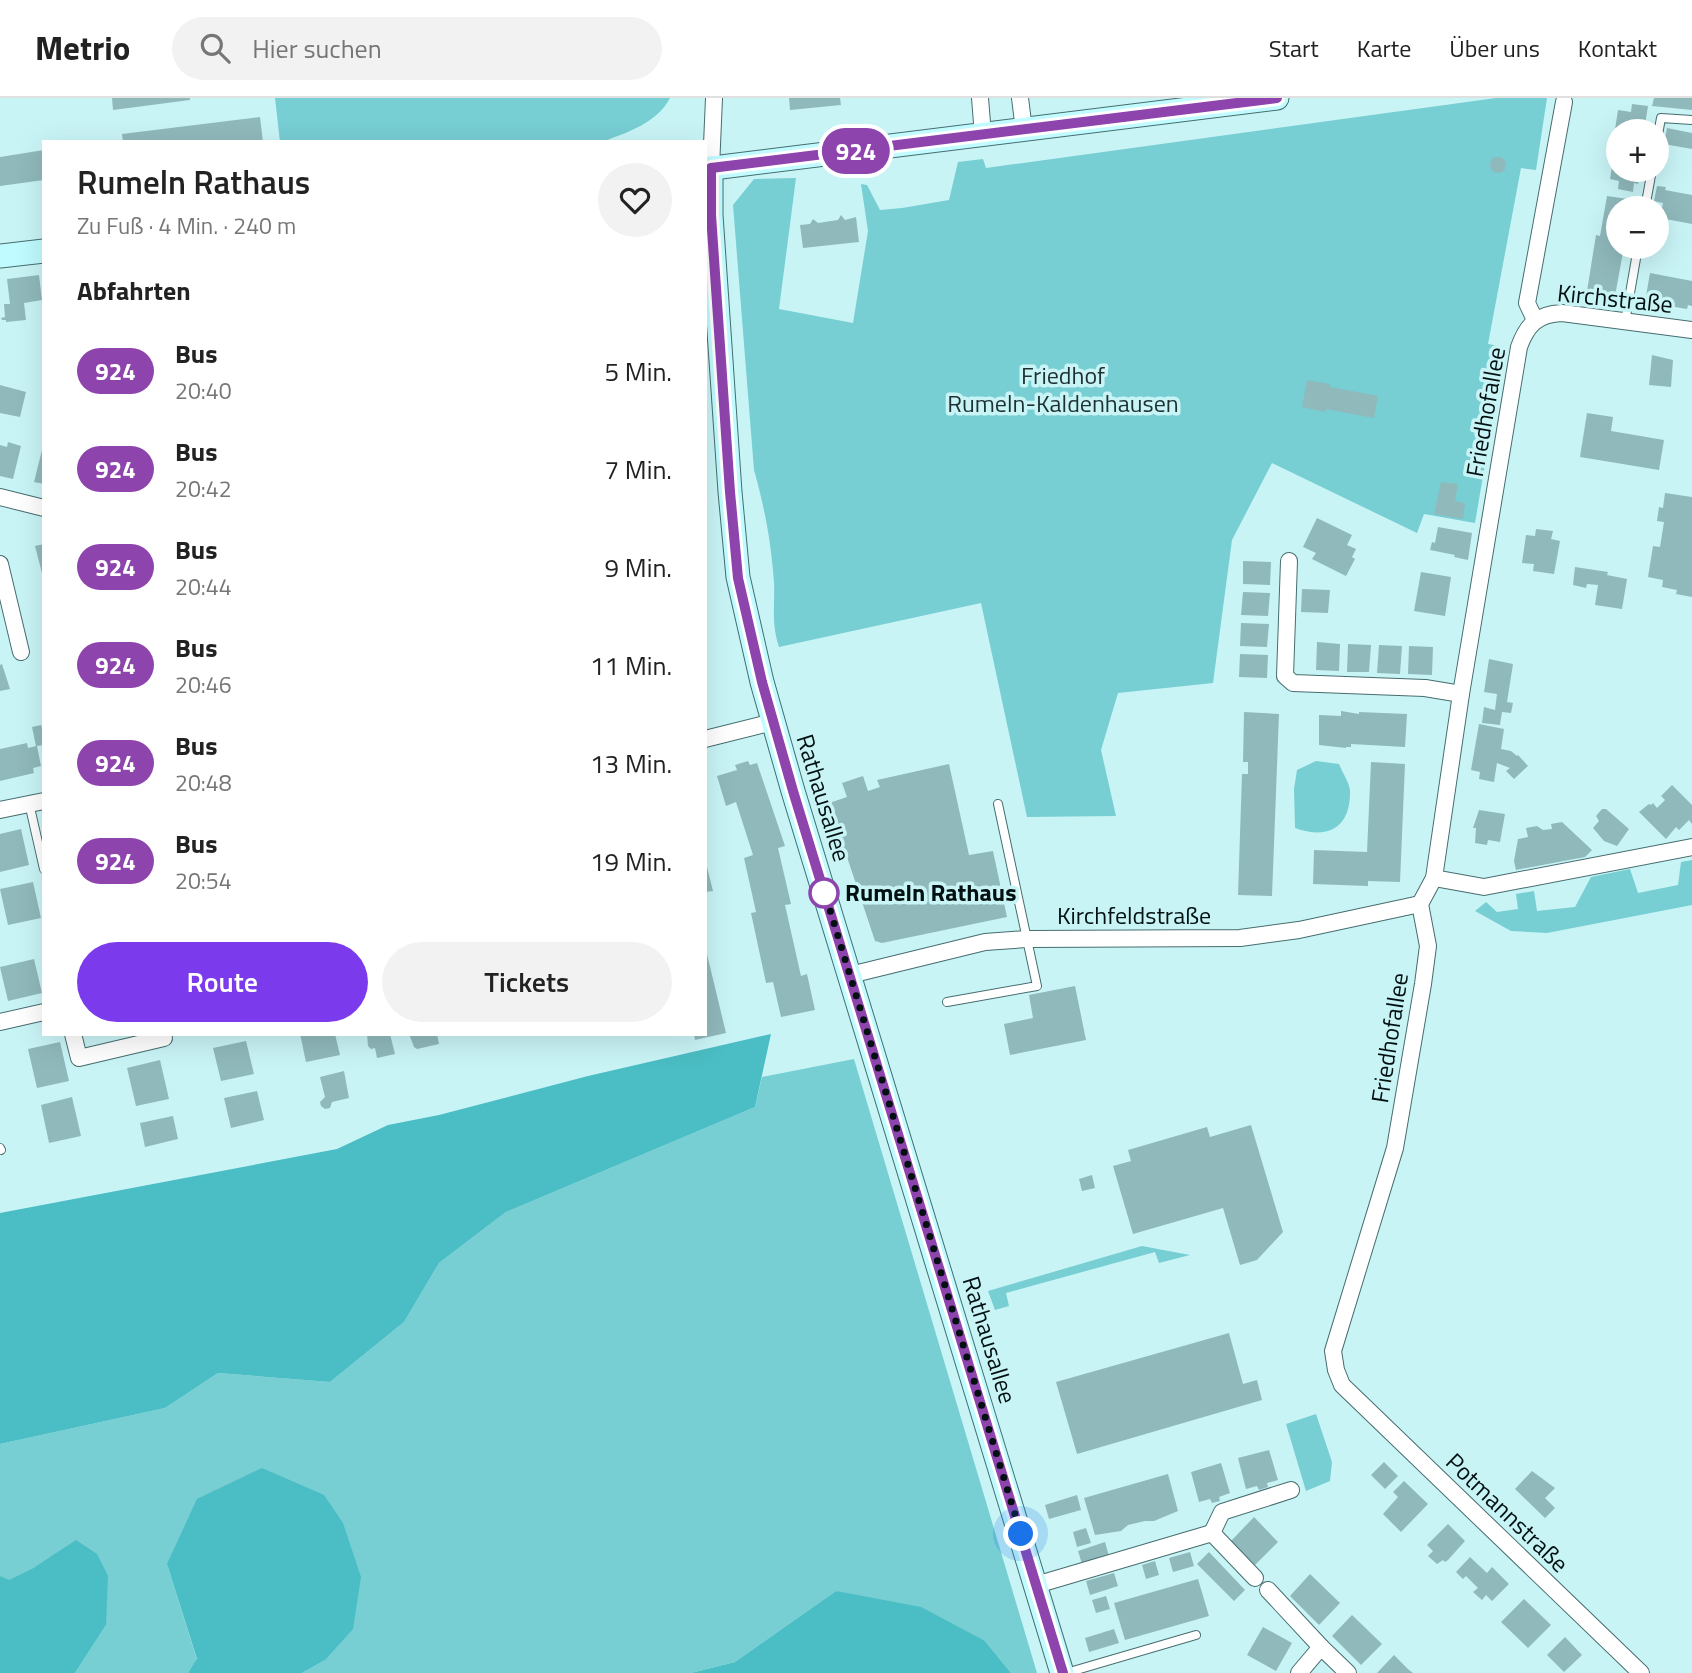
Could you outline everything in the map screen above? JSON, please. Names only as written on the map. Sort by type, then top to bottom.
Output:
[{"type":"main road","points":[[708,169],[1277,98]]},
{"type":"main road","name":"Rathausallee","points":[[708,169],[738,578],[773,722],[1064,1673]]},
{"type":"main road","points":[[0,257],[42,251]]},
{"type":"street","points":[[708,169],[714,98]]},
{"type":"street","points":[[980,98],[983,135]]},
{"type":"street","points":[[1020,98],[1024,130]]},
{"type":"street","points":[[1535,320],[1527,303],[1564,102]]},
{"type":"street","name":"Kirchstraße","points":[[1535,320],[1547,314],[1562,313],[1692,330]]},
{"type":"street","name":"Friedhofallee","points":[[1342,1385],[1333,1350],[1395,1148],[1428,946],[1420,904],[1434,878],[1461,694],[1519,347],[1525,331],[1535,320]]},
{"type":"street","points":[[0,497],[42,508]]},
{"type":"street","points":[[1289,561],[1285,676],[1293,682],[1426,688],[1461,694]]},
{"type":"street","points":[[0,564],[21,652]]},
{"type":"street","points":[[707,738],[773,722]]},
{"type":"street","points":[[0,810],[36,802]]},
{"type":"street","points":[[1434,878],[1484,887],[1692,847]]},
{"type":"street","name":"Kirchfeldstraße","points":[[850,975],[985,942],[1027,939],[1240,938],[1299,930],[1420,904]]},
{"type":"street","points":[[0,1022],[42,1012]]},
{"type":"street","points":[[74,1036],[79,1058],[165,1036]]},
{"type":"street","name":"Potmannstraße","points":[[1342,1385],[1641,1673]]},
{"type":"street","points":[[1036,1585],[1212,1533],[1222,1512],[1291,1490]]},
{"type":"street","points":[[1212,1533],[1255,1578]]},
{"type":"street","points":[[1268,1590],[1348,1673]]},
{"type":"street","points":[[1299,1673],[1321,1647]]},
{"type":"lane","points":[[1661,119],[1692,120]]},
{"type":"lane","points":[[1625,321],[1636,259]]},
{"type":"lane","points":[[36,802],[42,852]]},
{"type":"lane","points":[[947,1002],[1037,986],[998,804]]},
{"type":"lane","points":[[1064,1673],[1196,1634]]},
{"type":"green space","points":[[275,98],[670,98],[650,120],[607,140],[280,140]]},
{"type":"green space","name":"Friedhof Rumeln-Kaldenhausen","points":[[1496,98],[1547,98],[1536,170],[1521,168],[1488,344],[1505,347],[1475,523],[1424,514],[1417,533],[1272,463],[1232,540],[1213,683],[1118,693],[1101,750],[1116,816],[1027,817],[981,603],[779,647],[774,622],[774,582],[769,539],[754,470],[733,205],[754,179],[796,178],[779,309],[853,323],[868,231],[861,184],[867,185],[880,210],[902,208],[949,200],[958,162],[983,159],[986,168]]},
{"type":"green space","points":[[1316,761],[1339,764],[1350,790],[1349,803],[1342,822],[1335,828],[1318,832],[1295,828],[1294,789],[1297,770]]},
{"type":"green space","points":[[1692,860],[1692,905],[1547,933],[1511,931],[1475,911],[1486,902],[1497,912],[1518,909],[1516,894],[1534,891],[1537,911],[1575,907],[1591,877],[1630,869],[1638,893],[1678,885],[1681,862]]},
{"type":"green space","points":[[854,1059],[1037,1673],[1011,1673],[985,1641],[836,1591],[735,1662],[691,1673],[302,1673],[325,1660],[167,1564],[197,1660],[188,1673],[75,1673],[106,1625],[35,1567],[8,1581],[0,1576],[0,1444],[165,1408],[218,1373],[330,1382],[404,1322],[439,1263],[506,1212],[755,1107],[762,1077]]},
{"type":"green space","points":[[1142,1246],[1190,1255],[1159,1263],[1155,1252],[1006,1293],[1009,1306],[995,1310],[988,1291]]},
{"type":"green space","points":[[1316,1414],[1332,1462],[1330,1481],[1306,1491],[1286,1424]]},
{"type":"shaded area","points":[[771,1034],[755,1107],[506,1212],[439,1263],[404,1322],[330,1382],[218,1373],[165,1408],[0,1444],[0,1213],[337,1149],[388,1125]]},
{"type":"shaded area","points":[[262,1468],[324,1495],[343,1523],[361,1577],[353,1629],[325,1660],[302,1673],[188,1673],[197,1659],[167,1564],[197,1499]]},
{"type":"shaded area","points":[[76,1540],[97,1554],[108,1576],[106,1625],[75,1673],[0,1673],[0,1576],[9,1580],[35,1567]]},
{"type":"shaded area","points":[[836,1591],[921,1607],[985,1641],[1011,1673],[691,1673],[735,1662]]},
{"type":"building","points":[[112,98],[190,98],[190,100],[113,110]]},
{"type":"building","points":[[789,98],[840,98],[841,105],[790,110]]},
{"type":"building","points":[[1654,98],[1692,98],[1692,110],[1652,106]]},
{"type":"building","points":[[1632,104],[1648,106],[1646,119],[1617,119],[1618,110],[1631,112]]},
{"type":"building","points":[[260,117],[263,140],[123,140],[122,134]]},
{"type":"building","points":[[1669,128],[1692,133],[1692,149],[1669,145]]},
{"type":"building","points":[[42,150],[42,180],[0,186],[0,157]]},
{"type":"building","points":[[1498,157],[1504,159],[1504,171],[1498,173],[1492,171],[1490,165],[1492,159]]},
{"type":"building","points":[[1619,182],[1638,182],[1634,183],[1633,192],[1618,189]]},
{"type":"building","points":[[1657,186],[1692,195],[1692,224],[1669,220],[1669,196],[1655,196]]},
{"type":"building","points":[[1606,202],[1606,259],[1622,259],[1615,296],[1587,291],[1596,235],[1600,236]]},
{"type":"building","points":[[841,215],[845,220],[856,217],[859,242],[803,248],[800,225],[810,224],[813,219],[818,223],[838,220]]},
{"type":"building","points":[[1650,273],[1692,281],[1692,306],[1688,305],[1687,309],[1645,302]]},
{"type":"building","points":[[39,275],[42,300],[24,303],[26,320],[2,320],[1,318],[5,317],[4,304],[10,304],[7,279]]},
{"type":"building","points":[[1652,355],[1673,360],[1671,387],[1649,385]]},
{"type":"building","points":[[1307,380],[1378,396],[1374,418],[1302,407]]},
{"type":"building","points":[[0,385],[26,392],[20,417],[0,413]]},
{"type":"building","points":[[1587,413],[1613,417],[1611,431],[1664,440],[1659,470],[1580,457]]},
{"type":"building","points":[[8,442],[21,446],[13,479],[0,476],[0,445],[7,447]]},
{"type":"building","points":[[42,450],[42,484],[34,482]]},
{"type":"building","points":[[1441,482],[1458,484],[1455,501],[1465,503],[1463,519],[1434,514]]},
{"type":"building","points":[[1665,493],[1692,497],[1692,597],[1676,594],[1677,590],[1662,587],[1663,580],[1648,577],[1653,546],[1660,547],[1664,522],[1657,521],[1659,507],[1663,508]]},
{"type":"building","points":[[1317,518],[1352,535],[1347,545],[1356,549],[1352,557],[1355,559],[1346,576],[1312,559],[1316,553],[1303,547]]},
{"type":"building","points":[[1438,527],[1472,533],[1468,560],[1430,550],[1432,542],[1435,543]]},
{"type":"building","points":[[1536,529],[1553,531],[1551,539],[1560,541],[1554,574],[1533,571],[1534,564],[1522,563],[1526,535],[1535,536]]},
{"type":"building","points":[[42,544],[42,573],[35,546]]},
{"type":"building","points":[[1243,561],[1271,562],[1270,585],[1243,584]]},
{"type":"building","points":[[1575,567],[1608,572],[1607,575],[1627,579],[1622,609],[1595,605],[1598,585],[1587,584],[1586,588],[1573,585]]},
{"type":"building","points":[[1421,572],[1451,577],[1445,616],[1414,611]]},
{"type":"building","points":[[1302,589],[1330,590],[1328,613],[1301,612]]},
{"type":"building","points":[[1243,592],[1270,593],[1268,616],[1241,615]]},
{"type":"building","points":[[1241,623],[1269,624],[1267,647],[1240,646]]},
{"type":"building","points":[[1317,642],[1340,644],[1339,671],[1316,670]]},
{"type":"building","points":[[1348,644],[1371,645],[1369,672],[1347,672]]},
{"type":"building","points":[[1379,645],[1402,646],[1400,674],[1377,673]]},
{"type":"building","points":[[1409,646],[1433,647],[1432,675],[1408,674]]},
{"type":"building","points":[[1240,654],[1268,655],[1267,678],[1239,677]]},
{"type":"building","points":[[1489,659],[1513,664],[1507,702],[1513,703],[1511,713],[1502,712],[1500,725],[1482,723],[1484,707],[1495,710],[1497,694],[1484,692]]},
{"type":"building","points":[[2,664],[10,689],[0,691],[0,665]]},
{"type":"building","points":[[1341,711],[1359,714],[1407,714],[1405,747],[1351,744],[1351,747],[1346,748],[1319,745],[1319,715],[1341,716]]},
{"type":"building","points":[[1244,712],[1279,714],[1272,896],[1238,895],[1242,774],[1248,774],[1248,762],[1243,762]]},
{"type":"building","points":[[1479,724],[1504,729],[1501,749],[1518,755],[1528,766],[1514,779],[1506,771],[1510,768],[1497,763],[1494,782],[1479,779],[1480,772],[1471,770]]},
{"type":"building","points":[[41,725],[42,728],[42,745],[37,746],[41,766],[33,768],[34,773],[0,781],[0,749],[27,743],[28,748],[36,746],[32,727]]},
{"type":"building","points":[[748,761],[750,765],[757,763],[785,846],[778,848],[791,904],[785,905],[801,976],[807,974],[815,1010],[781,1017],[773,982],[766,983],[751,913],[756,912],[744,858],[753,855],[736,802],[726,806],[717,776],[737,770],[735,765]]},
{"type":"building","points":[[1371,762],[1405,764],[1400,882],[1368,881],[1368,886],[1313,884],[1314,850],[1367,852]]},
{"type":"building","points":[[949,764],[969,855],[993,851],[1007,917],[882,943],[875,941],[829,803],[847,797],[842,783],[863,776],[868,791],[880,787],[877,780]]},
{"type":"building","points":[[1672,785],[1692,805],[1692,824],[1689,820],[1679,830],[1676,827],[1666,839],[1639,812],[1653,803],[1657,808],[1665,800],[1661,796]]},
{"type":"building","points":[[1602,809],[1606,809],[1629,829],[1617,846],[1604,841],[1593,828],[1599,821],[1596,816]]},
{"type":"building","points":[[1479,810],[1505,814],[1500,842],[1488,840],[1487,845],[1475,843],[1476,828],[1473,828]]},
{"type":"building","points":[[1562,822],[1592,850],[1585,857],[1516,870],[1514,861],[1518,839],[1528,837],[1526,828],[1537,826],[1543,830],[1552,829],[1551,824]]},
{"type":"building","points":[[21,829],[29,865],[0,872],[0,834]]},
{"type":"building","points":[[707,867],[713,891],[707,892]]},
{"type":"building","points":[[33,882],[41,918],[8,925],[0,889]]},
{"type":"building","points":[[707,954],[726,1033],[695,1040],[694,1036],[707,1036]]},
{"type":"building","points":[[34,959],[42,993],[8,1001],[0,967]]},
{"type":"building","points":[[1075,986],[1086,1040],[1010,1055],[1004,1024],[1033,1018],[1029,995]]},
{"type":"building","points":[[300,1036],[335,1036],[340,1055],[306,1062]]},
{"type":"building","points":[[367,1036],[390,1036],[395,1054],[377,1058],[375,1048],[368,1046]]},
{"type":"building","points":[[410,1036],[437,1036],[439,1044],[417,1049]]},
{"type":"building","points":[[246,1041],[254,1074],[221,1081],[213,1048]]},
{"type":"building","points":[[60,1042],[69,1081],[37,1088],[28,1049]]},
{"type":"building","points":[[160,1060],[169,1099],[136,1106],[127,1068]]},
{"type":"building","points":[[344,1071],[349,1098],[332,1102],[330,1108],[325,1109],[320,1102],[325,1097],[320,1077]]},
{"type":"building","points":[[257,1091],[264,1120],[231,1128],[224,1098]]},
{"type":"building","points":[[72,1097],[81,1136],[49,1143],[41,1105]]},
{"type":"building","points":[[173,1116],[178,1139],[145,1147],[140,1123]]},
{"type":"building","points":[[1251,1125],[1283,1232],[1257,1260],[1240,1265],[1223,1208],[1133,1234],[1113,1166],[1131,1161],[1128,1150],[1207,1127],[1210,1137]]},
{"type":"building","points":[[1092,1175],[1095,1188],[1082,1191],[1079,1179]]},
{"type":"building","points":[[1229,1333],[1243,1384],[1257,1380],[1262,1400],[1077,1454],[1056,1382]]},
{"type":"building","points":[[1269,1450],[1278,1480],[1267,1483],[1268,1487],[1259,1490],[1257,1486],[1246,1489],[1238,1458]]},
{"type":"building","points":[[1384,1462],[1398,1476],[1385,1489],[1371,1475]]},
{"type":"building","points":[[1221,1463],[1230,1493],[1219,1497],[1220,1501],[1212,1503],[1210,1499],[1199,1502],[1191,1472]]},
{"type":"building","points":[[1532,1471],[1555,1488],[1545,1498],[1555,1508],[1545,1518],[1515,1489]]},
{"type":"building","points":[[1168,1474],[1178,1511],[1154,1521],[1128,1525],[1121,1531],[1095,1535],[1084,1498]]},
{"type":"building","points":[[1404,1481],[1428,1504],[1401,1532],[1383,1514],[1398,1497],[1393,1492]]},
{"type":"building","points":[[1077,1495],[1081,1510],[1049,1519],[1045,1505]]},
{"type":"building","points":[[1254,1517],[1278,1542],[1255,1565],[1231,1541]]},
{"type":"building","points":[[1448,1524],[1465,1541],[1448,1560],[1437,1564],[1428,1556],[1433,1551],[1427,1545]]},
{"type":"building","points":[[1086,1528],[1091,1543],[1077,1547],[1073,1532]]},
{"type":"building","points":[[1105,1542],[1109,1556],[1082,1564],[1078,1551]]},
{"type":"building","points":[[1190,1552],[1194,1566],[1173,1572],[1169,1558]]},
{"type":"building","points":[[1209,1552],[1245,1590],[1234,1601],[1197,1564]]},
{"type":"building","points":[[1470,1557],[1487,1573],[1492,1567],[1509,1584],[1492,1601],[1486,1595],[1482,1600],[1473,1592],[1478,1588],[1466,1576],[1463,1579],[1456,1572]]},
{"type":"building","points":[[1155,1561],[1159,1575],[1146,1579],[1142,1565]]},
{"type":"building","points":[[1114,1573],[1118,1586],[1090,1595],[1086,1581]]},
{"type":"building","points":[[1310,1574],[1340,1603],[1319,1625],[1290,1596]]},
{"type":"building","points":[[1198,1579],[1209,1616],[1125,1640],[1114,1603]]},
{"type":"building","points":[[1106,1596],[1110,1609],[1096,1613],[1092,1600]]},
{"type":"building","points":[[1524,1599],[1551,1625],[1528,1648],[1501,1622]]},
{"type":"building","points":[[1352,1615],[1382,1644],[1361,1665],[1332,1636]]},
{"type":"building","points":[[1263,1627],[1292,1643],[1276,1671],[1247,1655]]},
{"type":"building","points":[[1114,1629],[1119,1643],[1089,1652],[1085,1638]]},
{"type":"building","points":[[1565,1637],[1582,1655],[1564,1672],[1547,1655]]},
{"type":"building","points":[[1394,1655],[1409,1670],[1413,1673],[1377,1673]]},
{"type":"bus line","name":"924","points":[[1063,1673],[793,791],[754,649],[738,578],[730,492],[711,215],[711,168],[1277,98]]},
{"type":"place","name":"Rumeln Rathaus","points":[[824,893]]},
{"type":"route","points":[[824,893],[822,884],[1021,1534]]}]
